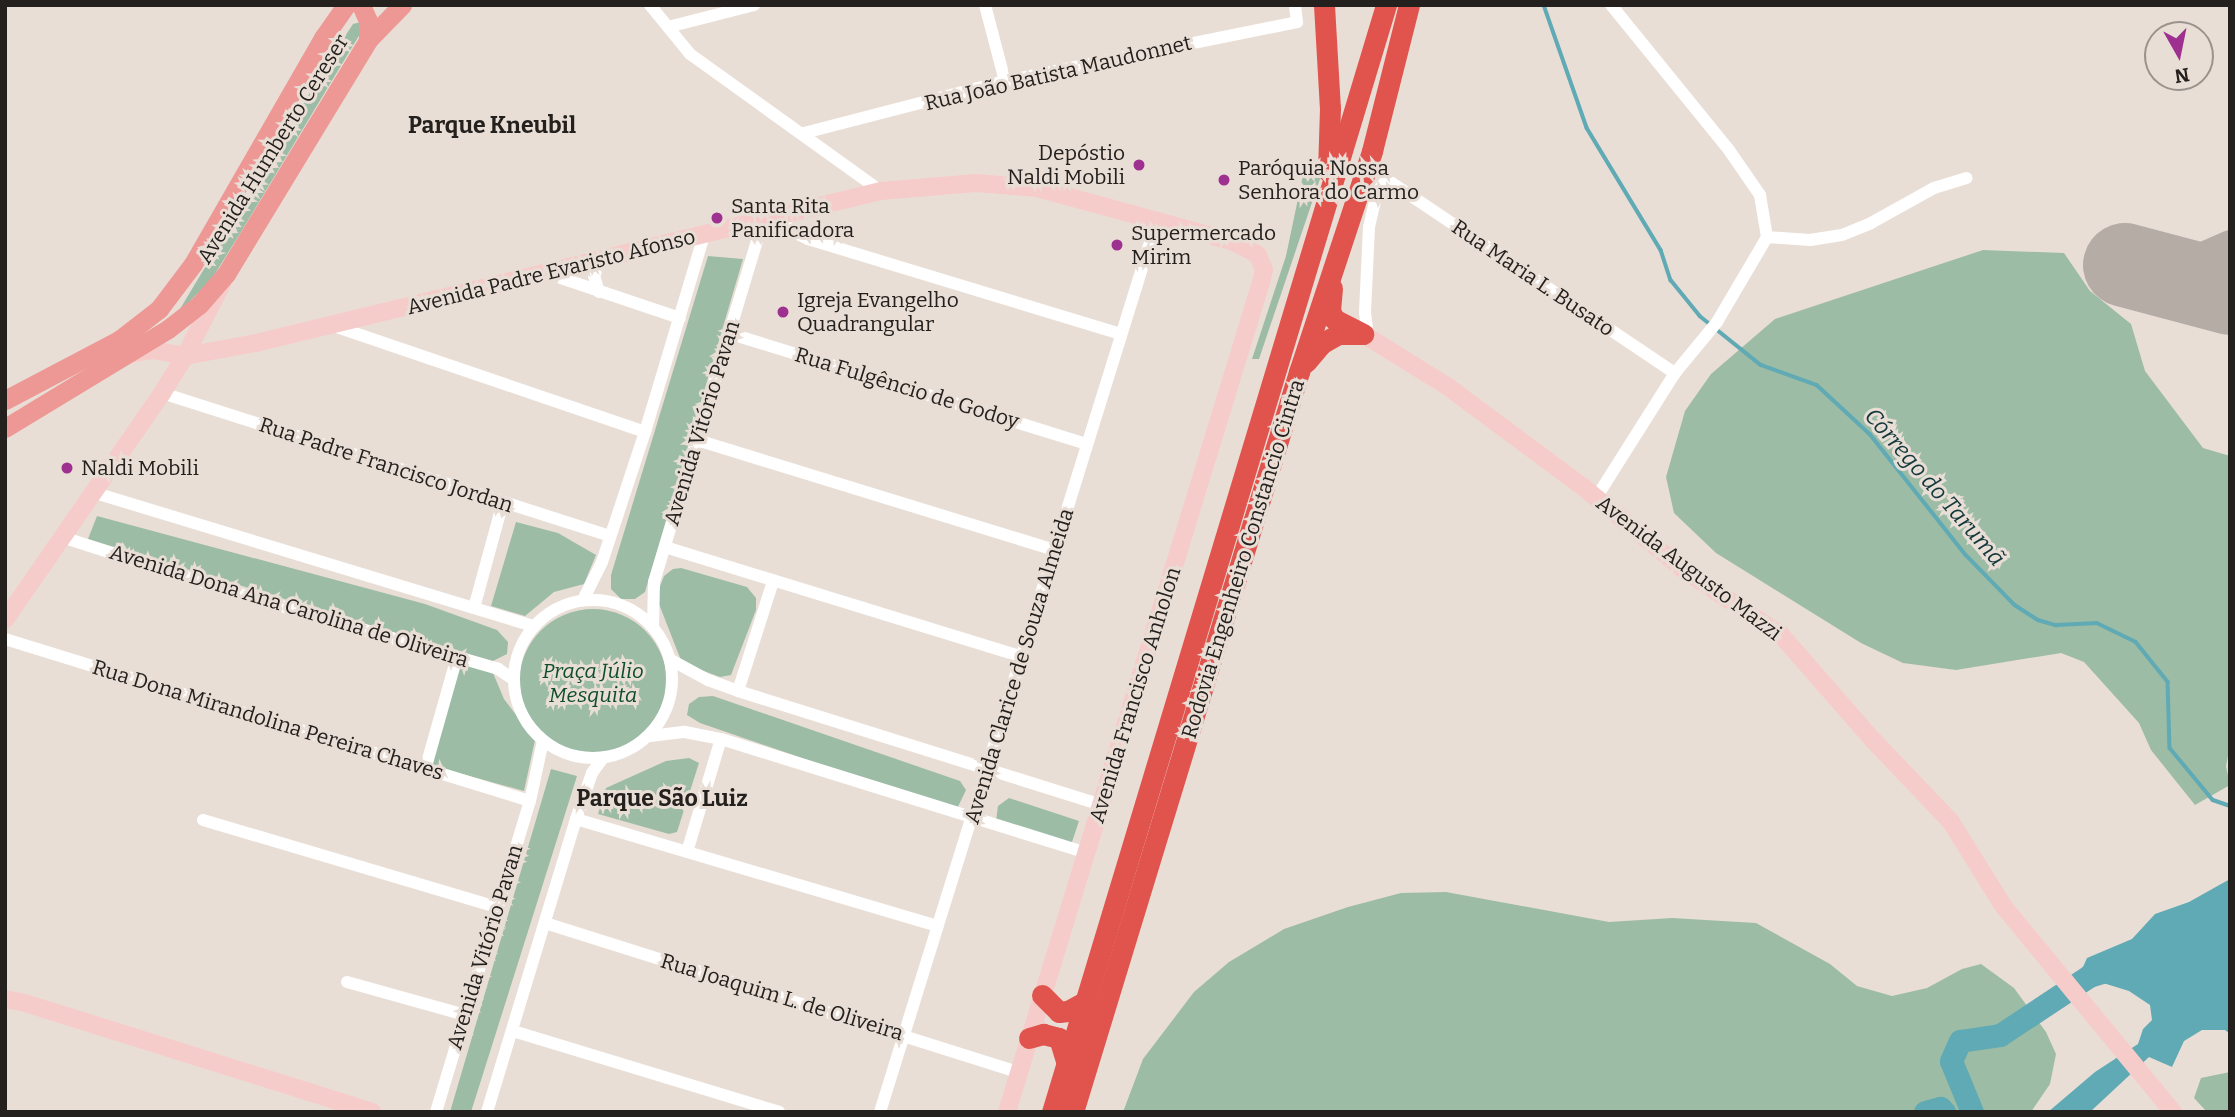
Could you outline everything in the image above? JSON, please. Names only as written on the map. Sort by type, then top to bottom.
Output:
[{"type":"highway","points":[[1324,5],[1330,108],[1327,202]]},
{"type":"highway","name":"Rodovia Engenheiro Constancio Cintra","points":[[1052,1112],[1386,5]]},
{"type":"highway","name":"Rodovia Engenheiro Constancio Cintra","points":[[1073,1112],[1300,372],[1372,150],[1409,5]]},
{"type":"highway","points":[[1341,245],[1330,311],[1335,319],[1366,335]]},
{"type":"highway","points":[[1300,372],[1321,344],[1338,334],[1366,335]]},
{"type":"highway","points":[[1042,995],[1059,1012],[1068,1011],[1086,1000]]},
{"type":"highway","points":[[1029,1038],[1043,1034],[1059,1038],[1067,1065]]},
{"type":"main road","name":"Avenida Humberto Cereser","points":[[5,400],[119,340],[159,309],[193,264],[323,38],[346,5]]},
{"type":"main road","points":[[361,5],[368,21],[368,40]]},
{"type":"main road","name":"Avenida Humberto Cereser","points":[[5,428],[168,329],[199,304],[226,274],[368,40],[402,5]]},
{"type":"street","points":[[650,5],[690,54],[881,191]]},
{"type":"street","points":[[668,27],[754,5]]},
{"type":"street","points":[[985,5],[1005,81]]},
{"type":"street","name":"Rua João Batista Maudonnet","points":[[804,134],[1005,81],[1297,22],[1295,5]]},
{"type":"street","points":[[1596,498],[1675,373],[1713,327],[1767,237],[1760,195],[1729,150],[1611,5]]},
{"type":"street","points":[[1767,237],[1810,240],[1842,235],[1871,223],[1934,188],[1966,178]]},
{"type":"street","name":"Avenida Padre Evaristo Afonso","points":[[185,356],[549,274],[881,191],[976,183],[1037,188],[1248,247],[1262,261],[1262,279]]},
{"type":"street","name":"Rua Maria L. Busato","points":[[1366,335],[1369,227],[1377,192],[1384,183],[1392,183],[1675,373]]},
{"type":"street","points":[[771,219],[807,239],[1121,334]]},
{"type":"street","name":"Avenida Vitório Pavan","points":[[653,626],[654,582],[664,547],[729,333],[771,219]]},
{"type":"street","name":"Avenida Clarice de Souza Almeida","points":[[880,1112],[1157,220]]},
{"type":"street","points":[[583,600],[596,576],[645,432],[704,235]]},
{"type":"street","points":[[599,292],[594,276],[600,261]]},
{"type":"street","points":[[5,620],[162,393],[185,356],[226,274]]},
{"type":"street","points":[[549,274],[680,318]]},
{"type":"street","name":"Avenida Francisco Anholon","points":[[1007,1112],[1262,279]]},
{"type":"street","points":[[331,325],[645,432]]},
{"type":"street","name":"Rua Fulgêncio de Godoy","points":[[729,333],[1086,444]]},
{"type":"street","name":"Avenida Augusto Mazzi","points":[[1366,335],[1447,386],[1596,498],[1683,569],[1781,635],[1873,740],[1951,822],[2004,907],[2173,1112]]},
{"type":"street","points":[[124,356],[152,350],[185,356]]},
{"type":"street","name":"Rua Padre Francisco Jordan","points":[[162,393],[610,536]]},
{"type":"street","points":[[697,440],[1054,550]]},
{"type":"street","points":[[92,492],[534,626]]},
{"type":"street","points":[[474,608],[503,502]]},
{"type":"street","name":"Avenida Dona Ana Carolina de Oliveira","points":[[62,537],[239,594],[498,669],[513,679]]},
{"type":"street","points":[[664,547],[1022,657]]},
{"type":"street","points":[[738,691],[773,581]]},
{"type":"street","points":[[583,600],[620,604],[638,613],[653,626],[671,660],[672,691],[668,707],[650,736],[628,751],[603,758],[570,755],[543,741],[527,723],[517,702],[513,679],[517,657],[534,626],[556,609],[583,600]]},
{"type":"street","name":"Rua Dona Mirandolina Pereira Chaves","points":[[5,639],[530,801]]},
{"type":"street","points":[[425,769],[457,657]]},
{"type":"street","points":[[671,660],[708,680],[738,691],[1102,805]]},
{"type":"street","points":[[650,736],[685,732],[721,739],[1087,853]]},
{"type":"street","points":[[687,852],[721,739]]},
{"type":"street","name":"Avenida Vitório Pavan","points":[[436,1112],[530,801],[543,741]]},
{"type":"street","points":[[487,1112],[576,819],[592,773],[603,758]]},
{"type":"street","points":[[576,819],[938,926]]},
{"type":"street","points":[[203,820],[497,907]]},
{"type":"street","name":"Rua Joaquim L. de Oliveira","points":[[545,923],[1019,1072]]},
{"type":"street","points":[[347,982],[464,1015]]},
{"type":"street","points":[[5,999],[372,1112]]},
{"type":"street","points":[[513,1031],[779,1112]]},
{"type":"green space","points":[[361,22],[363,29],[211,280],[177,314],[332,56],[353,24]]},
{"type":"green space","points":[[1304,170],[1323,170],[1259,359],[1252,359],[1286,256]]},
{"type":"green space","points":[[1983,250],[2064,253],[2090,291],[2131,324],[2145,371],[2203,448],[2230,456],[2230,746],[2226,766],[2230,785],[2195,805],[2151,750],[2139,723],[2084,662],[2061,653],[1956,670],[1903,663],[1861,643],[1716,553],[1674,513],[1666,477],[1685,411],[1711,374],[1775,319]]},
{"type":"green space","points":[[708,256],[743,259],[645,592],[635,599],[621,599],[611,589],[611,575]]},
{"type":"green space","points":[[97,516],[425,604],[497,630],[508,642],[507,654],[491,662],[88,539]]},
{"type":"green space","name":"Praça Júlio Mesquita","points":[[516,522],[558,533],[596,555],[584,584],[554,592],[525,616],[491,606]]},
{"type":"green space","name":"Praça Júlio Mesquita","points":[[681,568],[747,587],[756,598],[756,610],[731,675],[720,677],[682,663],[659,604],[659,589],[664,576],[673,569]]},
{"type":"green space","name":"Praça Júlio Mesquita","points":[[593,609],[621,615],[645,631],[661,655],[667,683],[661,711],[645,735],[621,751],[593,757],[565,751],[541,735],[525,711],[519,683],[525,655],[541,631],[565,615]]},
{"type":"green space","name":"Praça Júlio Mesquita","points":[[461,663],[493,673],[504,699],[535,740],[524,791],[430,765]]},
{"type":"green space","points":[[713,696],[960,781],[966,790],[956,811],[700,723],[687,715],[689,704],[699,697]]},
{"type":"green space","name":"Praça Júlio Mesquita","points":[[689,758],[699,763],[677,832],[669,834],[598,814],[606,788],[666,761]]},
{"type":"green space","points":[[551,769],[577,776],[471,1112],[450,1112]]},
{"type":"green space","points":[[1009,798],[1079,821],[1071,845],[996,821],[998,806]]},
{"type":"green space","points":[[1446,892],[1609,922],[1672,918],[1756,923],[1830,964],[1857,986],[1892,996],[1927,988],[1962,969],[1981,964],[2014,988],[2046,1032],[2056,1054],[2050,1084],[2031,1112],[1123,1112],[1143,1059],[1194,992],[1229,962],[1284,929],[1348,907],[1401,893]]},
{"type":"green space","points":[[2230,1072],[2230,1112],[2207,1112],[2194,1098],[2201,1078]]},
{"type":"water","points":[[2230,879],[2230,1034],[2225,1030],[2202,1030],[2184,1041],[2172,1067],[2149,1057],[2090,1112],[2048,1112],[2095,1072],[2138,1044],[2143,1029],[2152,1020],[2150,1005],[2129,991],[2103,983],[2092,986],[2083,967],[2087,958],[2132,939],[2155,914],[2189,902]]},
{"type":"waterway","name":"Córrego do Tarumã","points":[[1544,5],[1587,128],[1661,250],[1671,280],[1700,316],[1761,365],[1817,385],[1870,434],[1966,555],[2015,605],[2038,620],[2056,625],[2097,623],[2136,642],[2168,682],[2170,748],[2213,800],[2230,806]]},
{"type":"waterway","points":[[1972,1112],[1951,1061],[1960,1041],[2000,1035],[2089,976],[2116,968]]},
{"type":"waterway","points":[[1925,1112],[1940,1108],[1944,1112]]},
{"type":"taxiway","points":[[2164,275],[2230,246]]},
{"type":"runway","points":[[2125,265],[2230,293]]},
{"type":"place","name":"Depóstio Naldi Mobili","points":[[1139,165]]},
{"type":"place","name":"Paróquia Nossa Senhora do Carmo","points":[[1224,180]]},
{"type":"place","name":"Santa Rita Panificadora","points":[[717,218]]},
{"type":"place","name":"Supermercado Mirim","points":[[1117,245]]},
{"type":"place","name":"Igreja Evangelho Quadrangular","points":[[783,312]]},
{"type":"place","name":"Naldi Mobili","points":[[67,468]]},
{"type":"district","name":"Parque Kneubil","points":[[492,125]]},
{"type":"district","name":"Parque São Luiz","points":[[662,798]]}]
